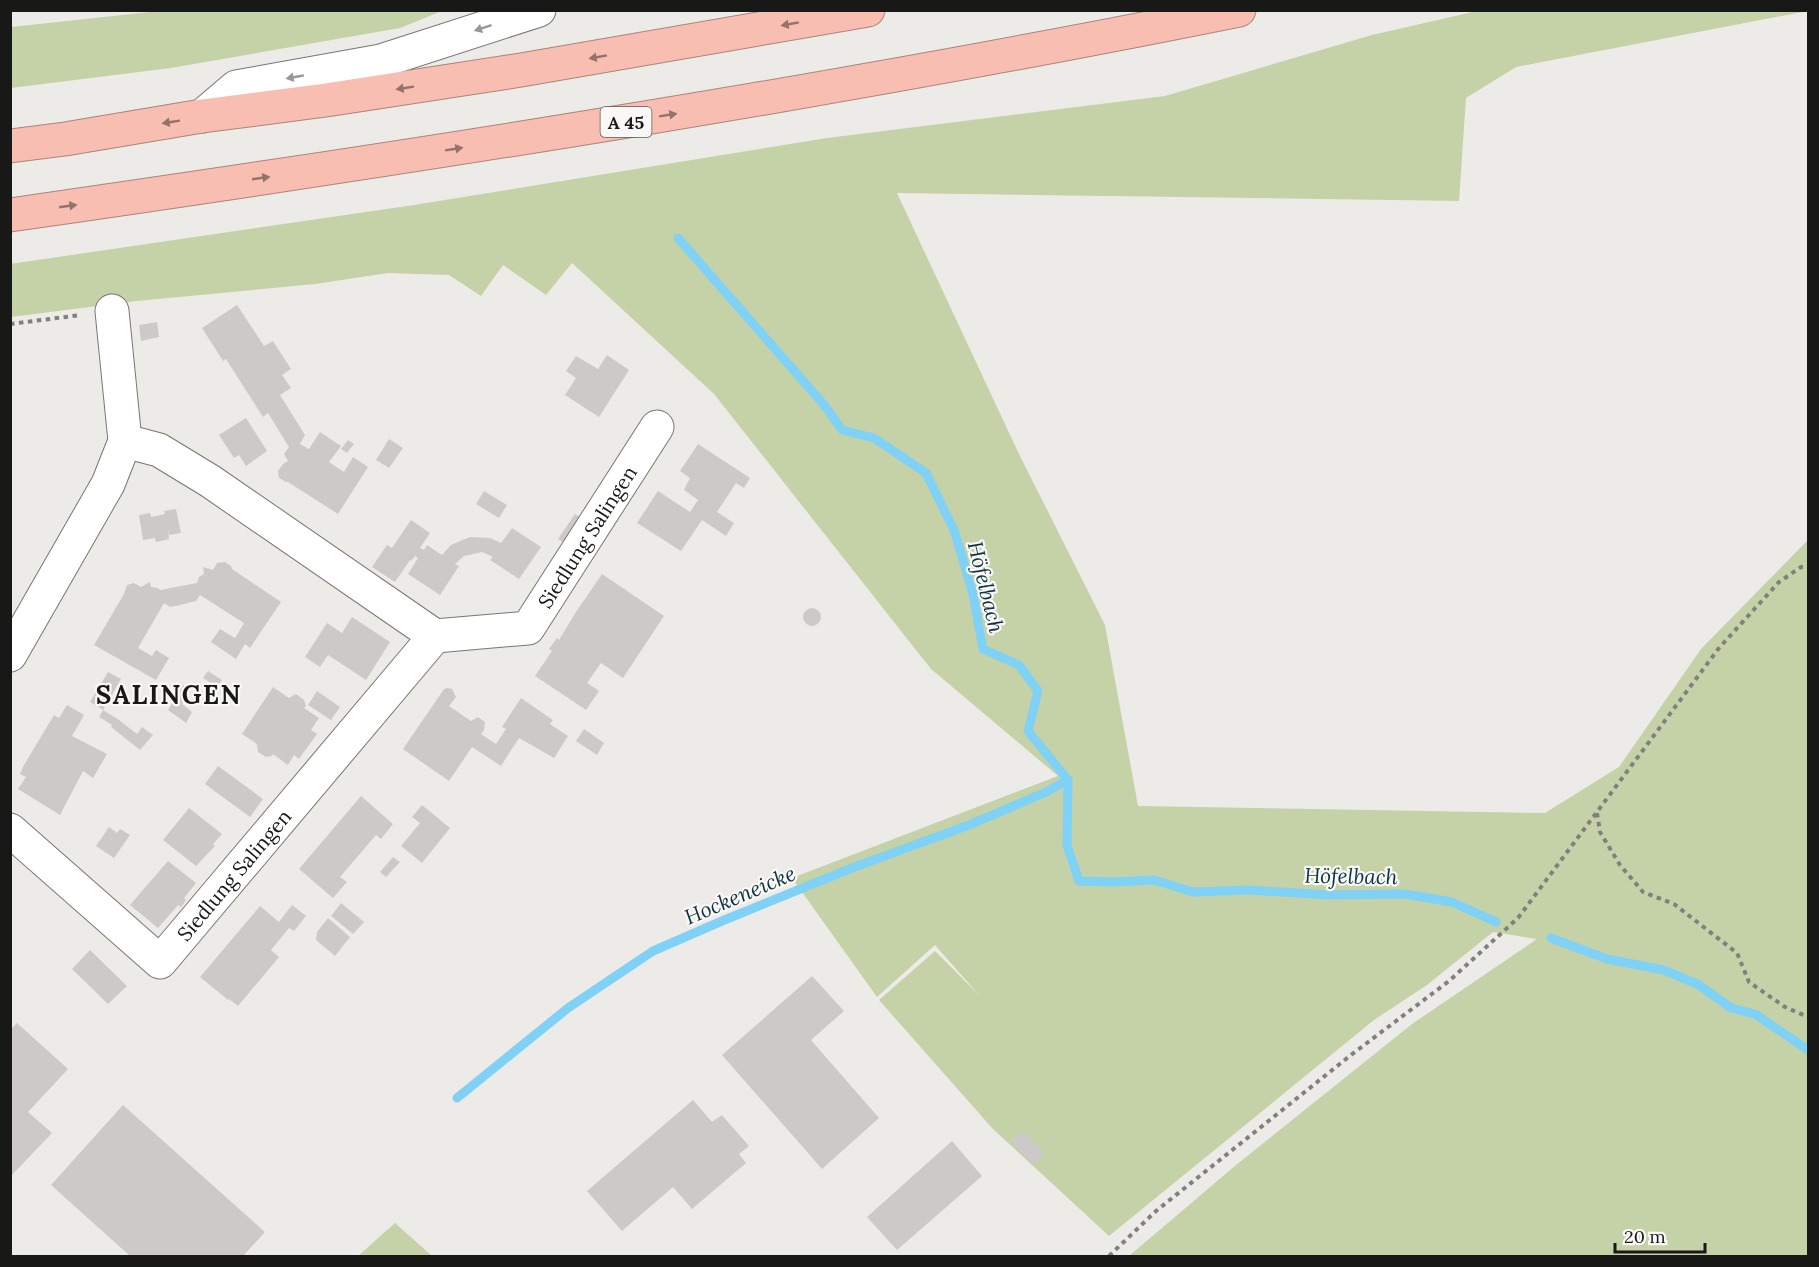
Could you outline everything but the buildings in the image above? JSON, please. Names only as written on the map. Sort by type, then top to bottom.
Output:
[{"type":"highway","points":[[10,146],[521,70],[868,10]]},
{"type":"highway","name":"A 45","points":[[10,214],[280,176],[701,110],[1239,10]]},
{"type":"street","points":[[202,116],[236,87],[381,61],[539,10]]},
{"type":"street","points":[[10,655],[108,484],[125,441],[112,312]]},
{"type":"street","name":"Siedlung Salingen","points":[[10,830],[160,962],[435,636],[528,628],[657,427]]},
{"type":"street","points":[[125,441],[159,450],[210,481],[435,636]]},
{"type":"path","points":[[10,324],[112,312]]},
{"type":"path","points":[[1109,1257],[1155,1211],[1351,1055],[1449,981],[1518,918],[1719,648],[1779,582],[1802,567],[1809,567]]},
{"type":"path","points":[[1597,813],[1600,832],[1620,865],[1644,892],[1674,904],[1737,952],[1749,982],[1785,1007],[1809,1017]]},
{"type":"green space","points":[[159,11],[442,11],[400,28],[171,68],[11,88],[11,27]]},
{"type":"green space","points":[[1477,11],[1808,11],[1516,67],[1466,98],[1459,201],[897,193],[1018,452],[1105,625],[1138,806],[1545,813],[1619,767],[1701,649],[1808,540],[1808,1256],[1129,1256],[1236,1165],[1412,1024],[1537,939],[1493,932],[1427,985],[1374,1020],[1109,1236],[992,1128],[879,1000],[935,951],[979,995],[935,945],[877,997],[792,878],[1058,776],[931,669],[714,394],[572,263],[546,295],[503,265],[481,296],[449,275],[388,273],[315,284],[137,301],[11,317],[10,264],[414,205],[827,138],[1165,96],[1372,35]]},
{"type":"green space","points":[[395,1223],[432,1256],[358,1256]]},
{"type":"waterway","name":"Höfelbach","points":[[678,238],[825,406],[842,430],[874,438],[926,473],[954,530],[973,594],[983,649],[1019,665],[1038,691],[1028,731],[1068,780],[1067,845],[1079,881],[1154,880],[1193,892],[1249,890],[1329,895],[1405,894],[1452,902],[1496,922]]},
{"type":"waterway","name":"Hockeneicke","points":[[457,1098],[568,1008],[653,951],[852,868],[969,825],[1044,793],[1068,780]]},
{"type":"waterway","name":"Höfelbach","points":[[1551,938],[1607,959],[1664,970],[1699,985],[1731,1008],[1755,1014],[1808,1050]]},
{"type":"district","name":"SALINGEN","points":[[169,694]]}]
